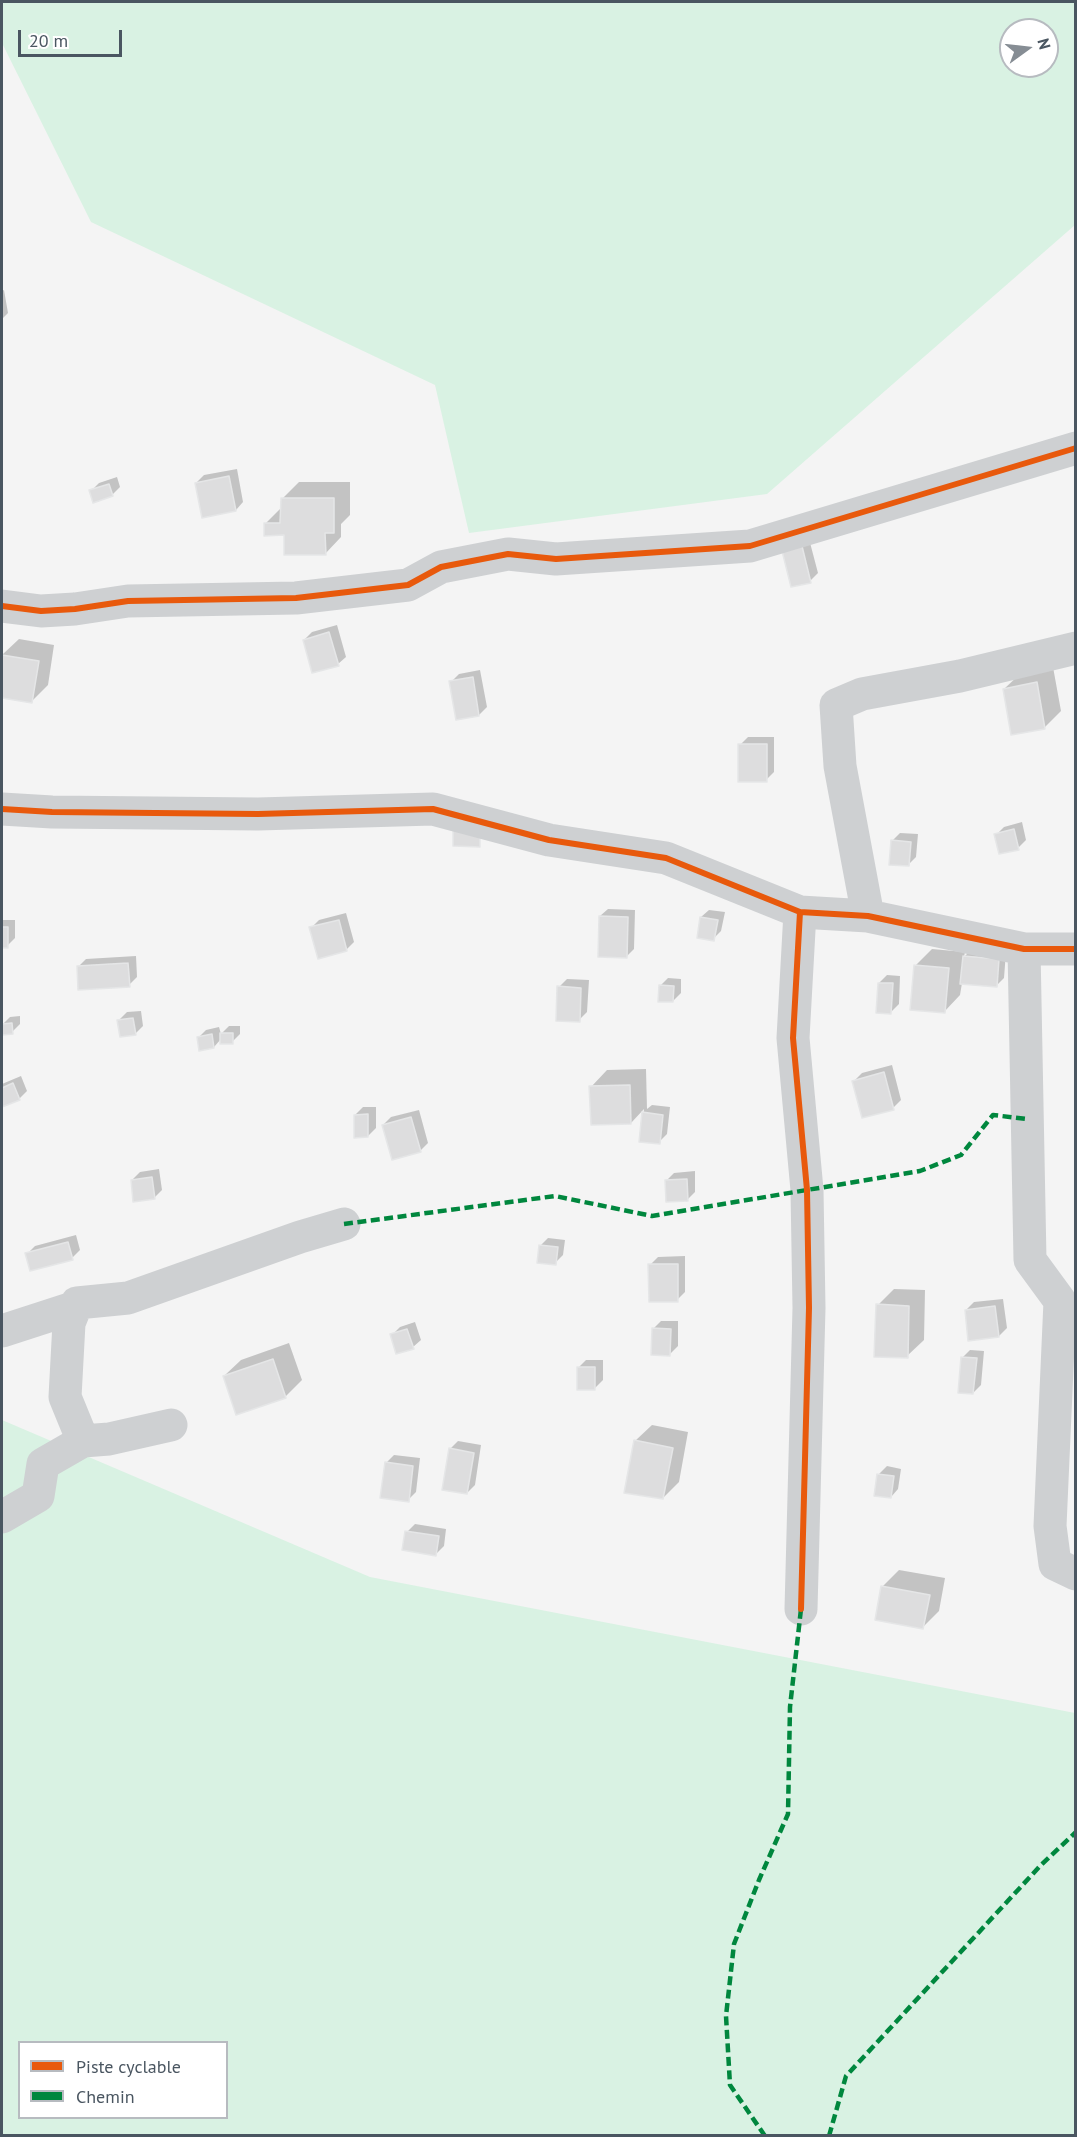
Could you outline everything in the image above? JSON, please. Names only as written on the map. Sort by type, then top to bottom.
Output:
[{"type":"street","points":[[2,606],[41,611],[128,602],[296,598],[408,585],[441,567],[508,554],[556,559],[750,546],[1076,448]]},
{"type":"street","points":[[868,916],[840,766],[836,705],[862,694],[960,676],[1076,648]]},
{"type":"street","points":[[2,809],[52,812],[258,814],[433,809],[549,840],[666,858],[800,912],[868,916],[1024,949],[1076,949]]},
{"type":"street","points":[[800,912],[793,1038],[807,1190],[809,1308],[801,1609]]},
{"type":"street","points":[[1024,949],[1030,1260],[1060,1301],[1050,1526],[1055,1564],[1076,1574]]},
{"type":"street","points":[[2,1331],[76,1307],[77,1304],[128,1298],[300,1237],[344,1224]]},
{"type":"street","points":[[76,1307],[69,1323],[65,1397],[83,1442]]},
{"type":"street","points":[[2,1517],[38,1496],[43,1464],[83,1442],[109,1439],[171,1425]]},
{"type":"green space","points":[[2,2],[1075,2],[1075,225],[767,494],[469,533],[435,385],[91,222],[2,43]]},
{"type":"green space","points":[[2,1420],[370,1577],[1075,1713],[1075,2135],[2,2135]]},
{"type":"building","points":[[229,476],[236,511],[202,518],[195,483]]},
{"type":"building","points":[[109,484],[113,496],[93,503],[89,490]]},
{"type":"building","points":[[281,498],[334,498],[334,533],[325,533],[326,555],[284,555],[284,535],[264,536],[264,523],[280,523]]},
{"type":"building","points":[[801,542],[811,583],[791,587],[781,547]]},
{"type":"building","points":[[329,632],[339,666],[312,673],[303,640]]},
{"type":"building","points":[[2,655],[39,661],[32,703],[2,698]]},
{"type":"building","points":[[473,677],[479,716],[456,720],[449,681]]},
{"type":"building","points":[[1037,682],[1045,729],[1011,735],[1003,689]]},
{"type":"building","points":[[738,744],[767,744],[767,782],[738,782]]},
{"type":"building","points":[[453,825],[480,825],[480,847],[453,846]]},
{"type":"building","points":[[1014,829],[1019,850],[999,854],[994,834]]},
{"type":"building","points":[[891,840],[911,842],[909,866],[889,865]]},
{"type":"building","points":[[599,916],[628,917],[627,958],[598,957]]},
{"type":"building","points":[[700,917],[718,920],[714,941],[697,938]]},
{"type":"building","points":[[339,920],[347,951],[318,959],[309,927]]},
{"type":"building","points":[[2,927],[8,927],[8,948],[2,948]]},
{"type":"building","points":[[963,956],[999,959],[997,987],[960,984]]},
{"type":"building","points":[[128,963],[130,987],[78,990],[77,966]]},
{"type":"building","points":[[914,965],[949,968],[945,1013],[910,1010]]},
{"type":"building","points":[[878,983],[893,983],[891,1014],[876,1013]]},
{"type":"building","points":[[659,985],[674,986],[673,1002],[658,1002]]},
{"type":"building","points":[[557,986],[581,988],[580,1022],[556,1021]]},
{"type":"building","points":[[133,1018],[136,1035],[120,1037],[117,1020]]},
{"type":"building","points":[[12,1023],[13,1034],[2,1035],[2,1024]]},
{"type":"building","points":[[220,1033],[233,1033],[233,1044],[220,1044]]},
{"type":"building","points":[[212,1034],[214,1048],[199,1051],[197,1037]]},
{"type":"building","points":[[884,1072],[894,1110],[862,1118],[852,1081]]},
{"type":"building","points":[[13,1083],[20,1100],[2,1107],[2,1088]]},
{"type":"building","points":[[630,1085],[631,1124],[591,1125],[589,1086]]},
{"type":"building","points":[[642,1112],[663,1115],[660,1144],[639,1142]]},
{"type":"building","points":[[368,1114],[368,1137],[354,1138],[354,1115]]},
{"type":"building","points":[[411,1117],[421,1152],[392,1160],[382,1125]]},
{"type":"building","points":[[152,1177],[155,1199],[133,1202],[131,1180]]},
{"type":"building","points":[[687,1179],[688,1201],[666,1202],[665,1180]]},
{"type":"building","points":[[68,1242],[73,1260],[30,1271],[25,1253]]},
{"type":"building","points":[[539,1245],[558,1247],[556,1265],[537,1263]]},
{"type":"building","points":[[648,1264],[678,1264],[678,1302],[649,1302]]},
{"type":"building","points":[[876,1304],[909,1306],[908,1358],[874,1357]]},
{"type":"building","points":[[995,1306],[999,1337],[968,1341],[965,1310]]},
{"type":"building","points":[[652,1328],[671,1329],[670,1356],[651,1355]]},
{"type":"building","points":[[407,1329],[414,1349],[396,1354],[390,1334]]},
{"type":"building","points":[[961,1357],[977,1358],[973,1394],[958,1393]]},
{"type":"building","points":[[273,1359],[286,1398],[236,1415],[223,1376]]},
{"type":"building","points":[[577,1367],[595,1367],[595,1390],[577,1390]]},
{"type":"building","points":[[634,1440],[673,1448],[663,1499],[624,1493]]},
{"type":"building","points":[[449,1448],[474,1453],[467,1494],[442,1490]]},
{"type":"building","points":[[385,1462],[413,1466],[409,1502],[380,1498]]},
{"type":"building","points":[[877,1474],[894,1476],[891,1498],[874,1496]]},
{"type":"building","points":[[405,1531],[439,1536],[436,1556],[402,1550]]},
{"type":"building","points":[[881,1586],[930,1595],[923,1629],[875,1620]]},
{"type":"marked path","points":[[344,1224],[555,1196],[652,1216],[920,1171],[961,1155],[993,1115],[1027,1119]]},
{"type":"marked path","points":[[765,2136],[730,2085],[726,2016],[734,1944],[788,1814],[790,1707],[801,1609]]},
{"type":"marked path","points":[[829,2136],[846,2076],[1041,1865],[1076,1832]]},
{"type":"cycle path","points":[[2,606],[41,611],[75,609],[128,601],[296,598],[408,585],[441,567],[508,554],[556,559],[750,546],[1076,448]]},
{"type":"cycle path","points":[[2,809],[52,812],[258,814],[433,809],[549,840],[666,858],[800,912],[868,916],[1024,949],[1076,949]]},
{"type":"cycle path","points":[[800,912],[793,1038],[807,1190],[809,1308],[801,1609]]}]
